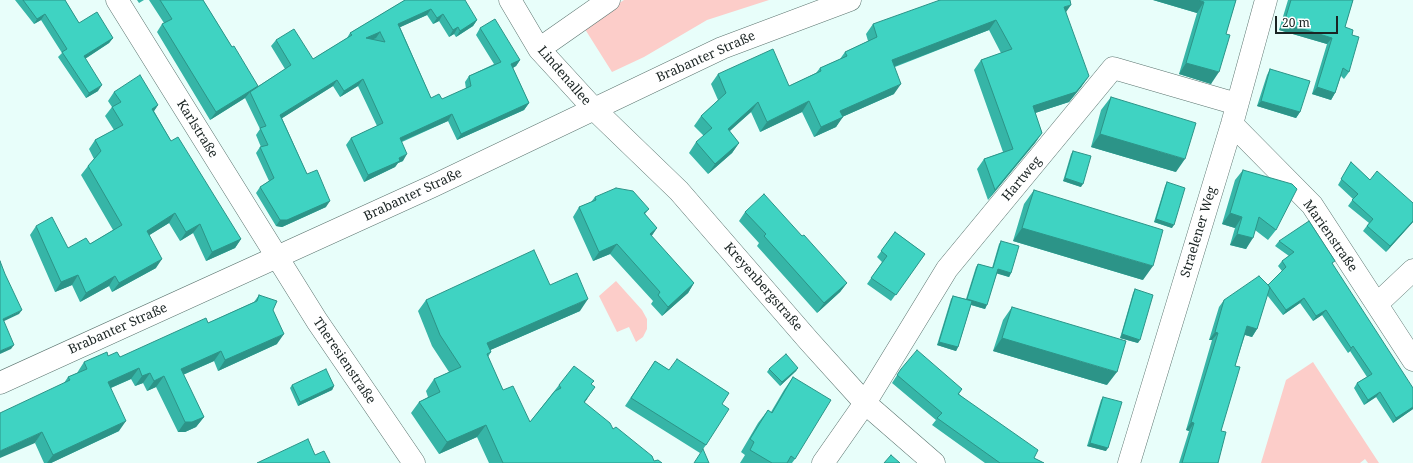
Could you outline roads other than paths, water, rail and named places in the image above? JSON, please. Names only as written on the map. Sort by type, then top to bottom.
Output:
[{"type":"street","name":"Karlstraße","points":[[117,0],[277,257]]},
{"type":"street","name":"Lindenallee","points":[[510,0],[539,49],[594,110]]},
{"type":"street","points":[[539,49],[609,0]]},
{"type":"street","name":"Brabanter Straße","points":[[0,383],[594,110],[722,48],[823,4],[850,0]]},
{"type":"street","name":"Straelener Weg","points":[[1129,463],[1235,114],[1266,0]]},
{"type":"street","name":"Hartweg","points":[[866,403],[947,269],[1113,68],[1235,114]]},
{"type":"street","name":"Kreyenbergstraße","points":[[594,110],[679,191],[866,403],[934,463]]},
{"type":"street","name":"Marienstraße","points":[[1235,114],[1312,205],[1413,360]]},
{"type":"street","name":"Theresienstraße","points":[[277,257],[337,354],[414,463]]},
{"type":"street","points":[[1377,304],[1413,270]]},
{"type":"street","points":[[823,463],[866,403]]}]
